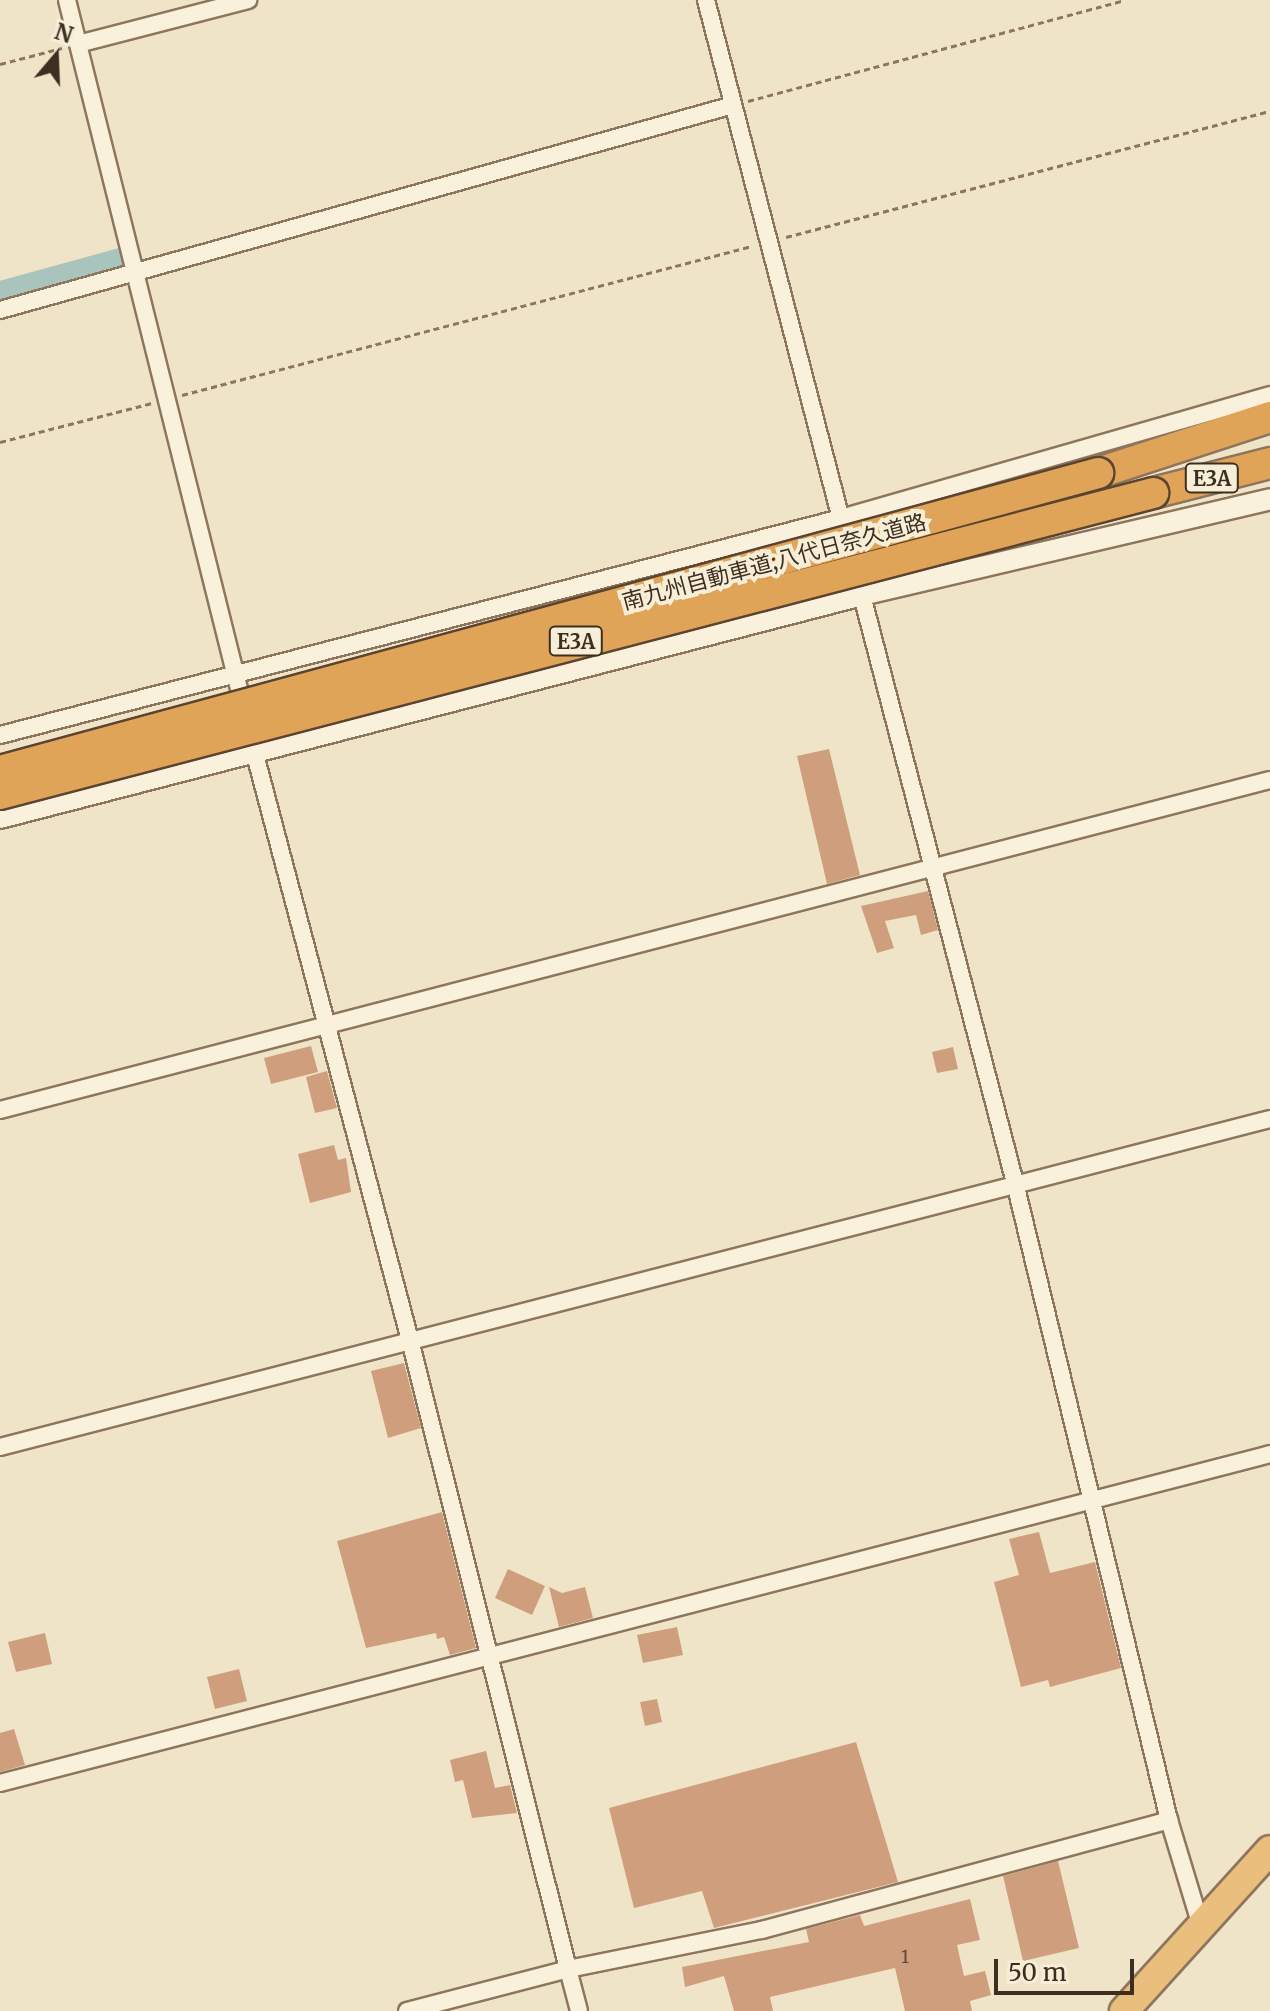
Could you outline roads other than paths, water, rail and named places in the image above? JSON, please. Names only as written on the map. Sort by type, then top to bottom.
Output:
[{"type":"highway","points":[[1098,473],[1187,440],[1270,417]]},
{"type":"highway","name":"南九州自動車道;八代日奈久道路","points":[[0,771],[1098,473],[1270,431]]},
{"type":"highway","name":"南九州自動車道;八代日奈久道路","points":[[0,794],[1270,463]]},
{"type":"highway","points":[[1153,493],[1270,472]]},
{"type":"highway","points":[[1124,2011],[1270,1850]]},
{"type":"street","points":[[67,0],[255,753],[411,1344],[579,2011]]},
{"type":"street","points":[[78,44],[248,0]]},
{"type":"street","points":[[706,0],[862,595],[930,870],[1015,1183],[1089,1501],[1169,1820],[1201,1926]]},
{"type":"street","points":[[0,310],[136,273],[731,96]]},
{"type":"street","points":[[0,735],[841,518],[1270,395]]},
{"type":"street","points":[[0,818],[862,595],[1270,499]]},
{"type":"street","points":[[0,1110],[326,1029],[1270,780]]},
{"type":"street","points":[[0,1447],[411,1344],[1015,1183],[1270,1119]]},
{"type":"street","points":[[0,1783],[488,1653],[1270,1454]]},
{"type":"street","points":[[407,2011],[568,1969],[762,1930],[1169,1820]]},
{"type":"waterway","points":[[0,291],[121,258]]}]
